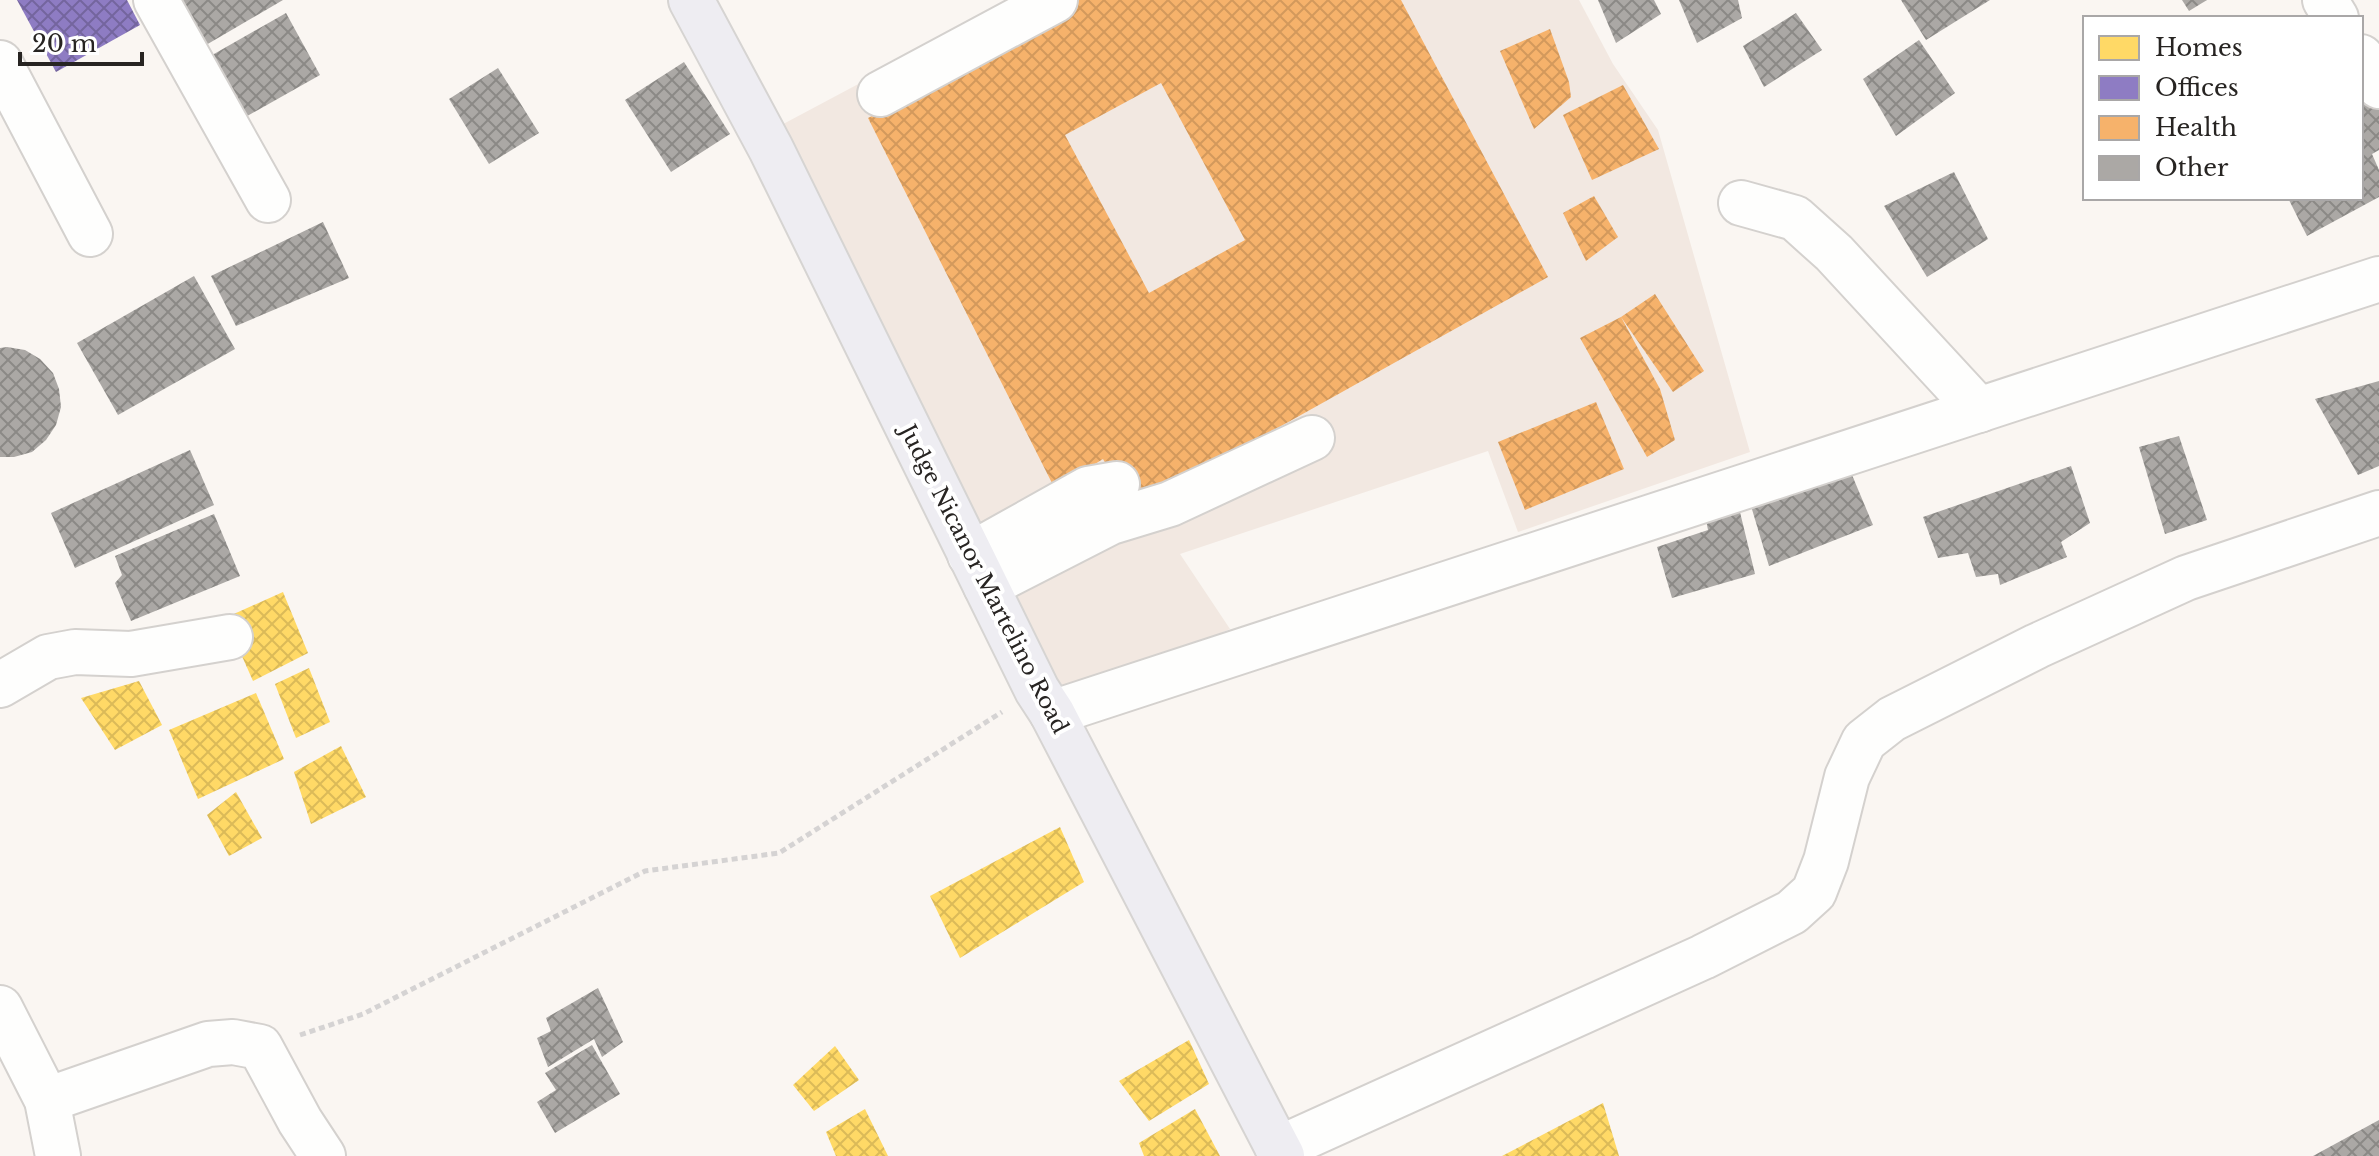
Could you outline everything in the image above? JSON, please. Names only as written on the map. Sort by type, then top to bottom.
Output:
[{"type":"main road","name":"Judge Nicanor Martelino Road","points":[[691,0],[771,149],[1044,701],[1280,1152]]},
{"type":"street","points":[[156,0],[268,200]]},
{"type":"street","points":[[880,94],[1055,0]]},
{"type":"street","points":[[2363,60],[2379,86]]},
{"type":"street","points":[[0,63],[90,234]]},
{"type":"street","points":[[1741,203],[1795,218],[1834,253],[1979,410]]},
{"type":"street","points":[[1044,701],[1979,410],[2379,279]]},
{"type":"street","points":[[978,570],[1170,504],[1312,438]]},
{"type":"street","points":[[978,570],[1088,489],[1117,484]]},
{"type":"street","points":[[1280,1152],[1703,957],[1792,912],[1814,892],[1826,861],[1847,777],[1864,741],[1892,719],[2037,646],[2186,578],[2379,513]]},
{"type":"street","points":[[0,685],[48,657],[75,652],[131,654],[230,637]]},
{"type":"street","points":[[0,1008],[47,1100],[58,1156]]},
{"type":"street","points":[[47,1100],[208,1044],[233,1042],[260,1047],[323,1156]]},
{"type":"path","points":[[260,1047],[363,1014],[645,871],[779,853],[1044,701]]},
{"type":"shaded area","points":[[1016,0],[1579,0],[1613,64],[1658,130],[1750,452],[1518,532],[1488,451],[1180,554],[1230,629],[1059,701],[772,130]]},
{"type":"building: Homes","points":[[283,592],[308,653],[253,681],[225,618]]},
{"type":"building: Homes","points":[[309,668],[330,722],[296,738],[275,684]]},
{"type":"building: Homes","points":[[139,681],[162,725],[115,750],[81,698]]},
{"type":"building: Homes","points":[[256,693],[284,759],[198,799],[169,730]]},
{"type":"building: Homes","points":[[341,746],[366,797],[311,824],[294,772]]},
{"type":"building: Homes","points":[[236,792],[262,838],[229,856],[207,815]]},
{"type":"building: Homes","points":[[1060,827],[1084,882],[960,958],[930,896]]},
{"type":"building: Homes","points":[[1189,1040],[1209,1084],[1149,1121],[1119,1081]]},
{"type":"building: Homes","points":[[835,1046],[859,1080],[814,1111],[793,1085]]},
{"type":"building: Homes","points":[[1603,1103],[1619,1156],[1502,1156]]},
{"type":"building: Homes","points":[[865,1109],[888,1156],[836,1156],[826,1132]]},
{"type":"building: Homes","points":[[1195,1109],[1220,1156],[1144,1156],[1139,1143]]},
{"type":"building: Offices","points":[[17,0],[127,0],[140,25],[56,72]]},
{"type":"building: Health","points":[[1067,0],[1401,0],[1548,277],[1131,510],[1103,459],[1055,489],[868,118],[1028,37]],"holes":[[[1161,83],[1245,240],[1149,293],[1065,135]]]},
{"type":"building: Health","points":[[1550,29],[1569,82],[1571,97],[1534,129],[1500,51]]},
{"type":"building: Health","points":[[1623,85],[1659,149],[1592,180],[1563,115]]},
{"type":"building: Health","points":[[1594,196],[1618,237],[1586,261],[1563,213]]},
{"type":"building: Health","points":[[1655,294],[1704,371],[1673,392],[1621,317]]},
{"type":"building: Health","points":[[1621,317],[1660,389],[1675,440],[1647,457],[1580,338]]},
{"type":"building: Health","points":[[1596,402],[1624,469],[1525,510],[1498,442]]},
{"type":"building: Other","points":[[180,0],[283,0],[206,45]]},
{"type":"building: Other","points":[[1598,0],[1654,0],[1661,14],[1616,43]]},
{"type":"building: Other","points":[[1679,0],[1738,0],[1742,18],[1697,43]]},
{"type":"building: Other","points":[[1901,0],[1990,0],[1926,40]]},
{"type":"building: Other","points":[[2182,0],[2207,0],[2189,11]]},
{"type":"building: Other","points":[[286,13],[320,75],[242,119],[207,58]]},
{"type":"building: Other","points":[[1796,13],[1822,50],[1764,87],[1743,46]]},
{"type":"building: Other","points":[[1919,40],[1955,93],[1896,136],[1863,79]]},
{"type":"building: Other","points":[[684,62],[730,134],[671,172],[625,100]]},
{"type":"building: Other","points":[[498,68],[539,133],[489,164],[449,99]]},
{"type":"building: Other","points":[[2363,74],[2379,108],[2379,150],[2372,154],[2379,170],[2379,197],[2307,236],[2289,200],[2363,200]]},
{"type":"building: Other","points":[[1954,172],[1988,239],[1927,277],[1884,206]]},
{"type":"building: Other","points":[[323,222],[349,278],[236,326],[211,276]]},
{"type":"building: Other","points":[[194,276],[235,349],[118,415],[77,343]]},
{"type":"building: Other","points":[[0,348],[25,350],[40,359],[53,373],[61,407],[56,425],[46,440],[32,452],[0,457]]},
{"type":"building: Other","points":[[2379,381],[2379,466],[2358,475],[2315,399]]},
{"type":"building: Other","points":[[2179,436],[2207,520],[2165,534],[2139,447]]},
{"type":"building: Other","points":[[190,450],[214,505],[75,568],[51,513]]},
{"type":"building: Other","points":[[2071,466],[2090,523],[2061,542],[2067,557],[2000,585],[1998,574],[1976,577],[1968,553],[1938,558],[1923,517]]},
{"type":"building: Other","points":[[1852,475],[1873,525],[1769,566],[1751,506]]},
{"type":"building: Other","points":[[1739,508],[1755,574],[1672,598],[1657,547],[1708,530],[1705,515]]},
{"type":"building: Other","points":[[214,514],[240,576],[131,621],[115,583],[122,575],[115,556]]},
{"type":"building: Other","points":[[598,988],[623,1042],[602,1057],[594,1039],[548,1067],[537,1038],[551,1031],[546,1018]]},
{"type":"building: Other","points":[[592,1045],[620,1094],[555,1133],[537,1102],[556,1090],[545,1073]]},
{"type":"building: Other","points":[[2379,1120],[2379,1156],[2313,1156]]}]
